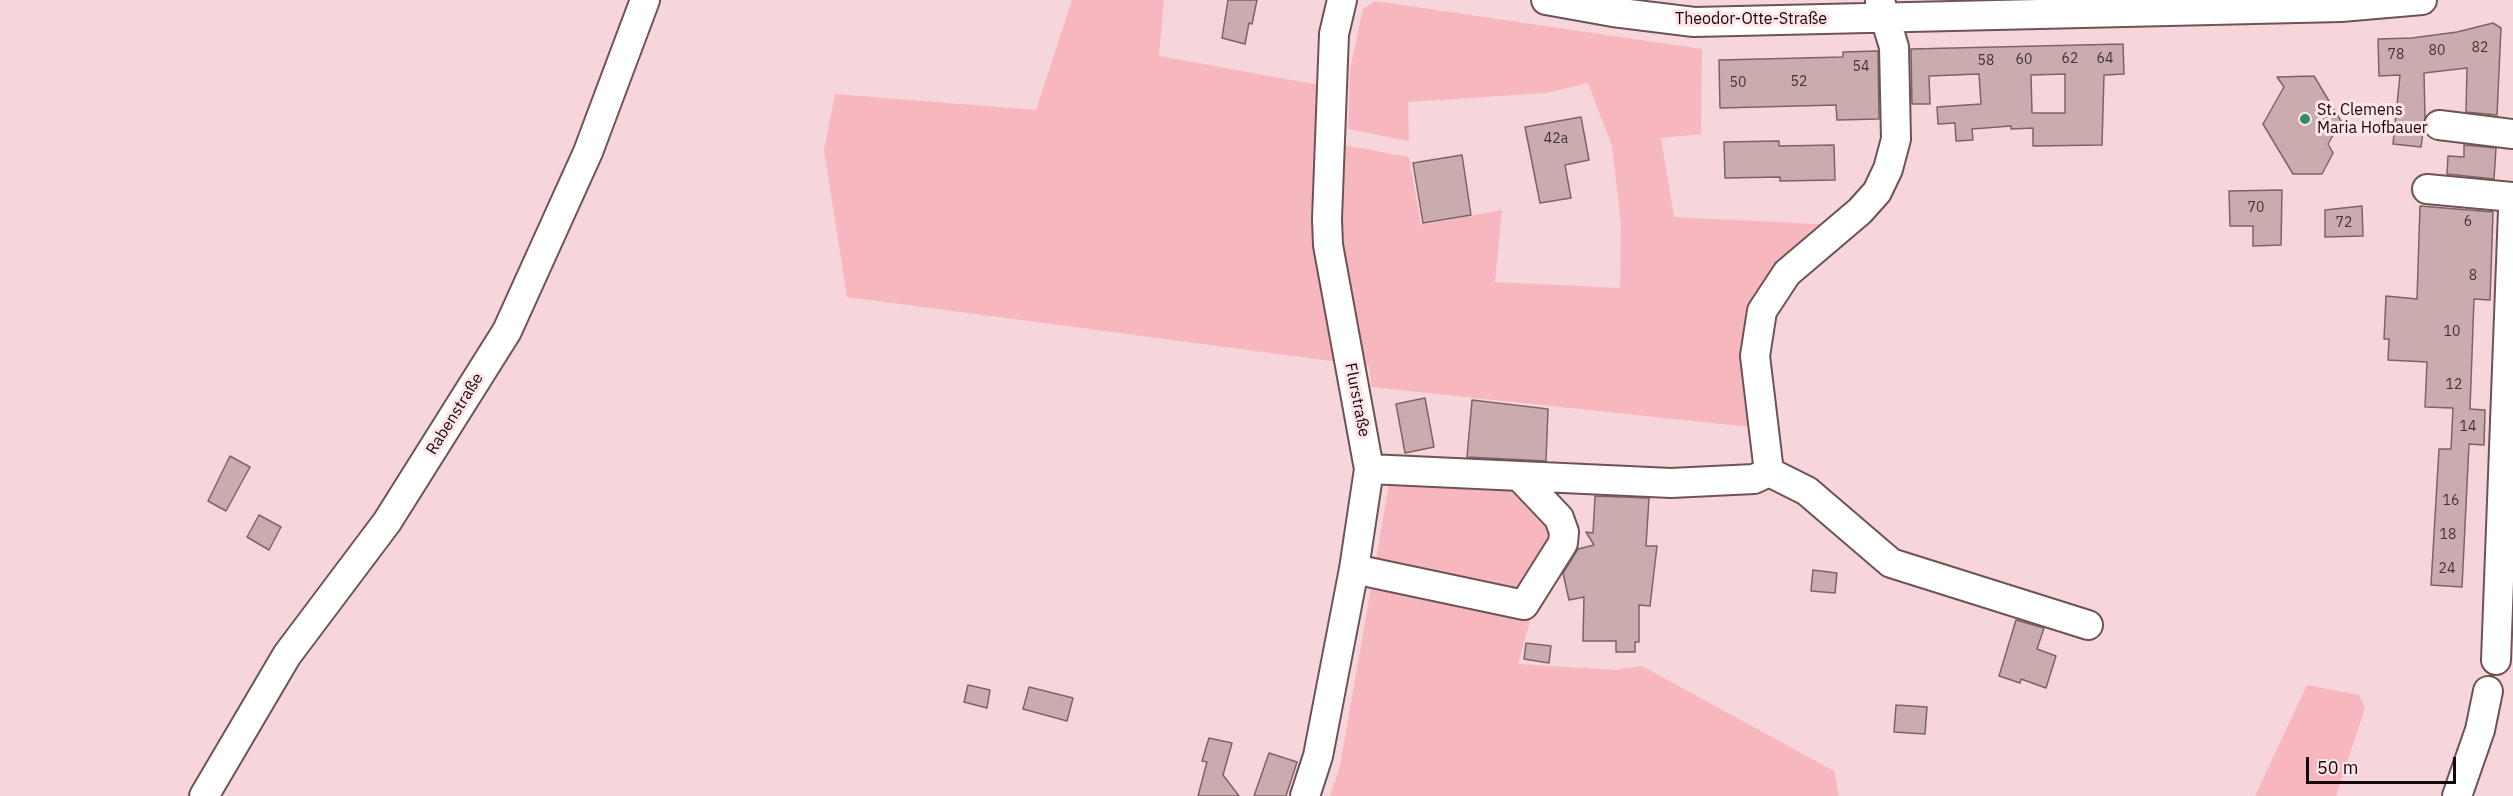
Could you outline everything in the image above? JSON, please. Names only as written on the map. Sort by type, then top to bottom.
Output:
[{"type":"street","name":"Rabenstraße","points":[[204,796],[287,655],[387,522],[507,330],[588,152],[645,0]]},
{"type":"street","name":"Flurstraße","points":[[1305,796],[1318,756],[1354,569],[1369,469],[1328,245],[1334,34],[1342,0]]},
{"type":"street","name":"Theodor-Otte-Straße","points":[[1546,0],[1613,12],[1695,21],[1883,9],[2341,7],[2422,0]]},
{"type":"street","points":[[1769,472],[1755,356],[1762,311],[1787,273],[1860,211],[1877,192],[1888,169],[1896,139],[1894,47],[1883,9]]},
{"type":"street","points":[[2439,125],[2513,134]]},
{"type":"street","points":[[2427,189],[2513,197]]},
{"type":"street","points":[[2496,660],[2513,227]]},
{"type":"street","points":[[1369,469],[1671,483],[1754,479],[1769,472]]},
{"type":"street","points":[[1769,472],[1807,491],[1891,562],[2088,625]]},
{"type":"street","points":[[1354,569],[1524,605],[1563,543],[1564,532],[1559,518],[1520,477]]},
{"type":"street","points":[[2457,796],[2480,730],[2488,691]]},
{"type":"shaded area","points":[[1072,0],[1164,0],[1159,56],[1319,85],[1321,141],[1409,157],[1421,225],[1502,210],[1495,282],[1620,288],[1621,224],[1612,146],[1588,83],[1547,93],[1408,102],[1409,141],[1348,129],[1350,69],[1363,9],[1375,1],[1702,49],[1701,134],[1661,138],[1674,217],[1837,225],[1781,273],[1759,428],[1371,387],[1369,366],[847,297],[824,150],[835,94],[1036,110]]},
{"type":"shaded area","points":[[1390,478],[1562,490],[1552,495],[1539,609],[1531,618],[1518,664],[1616,670],[1642,666],[1834,771],[1839,796],[1330,796],[1340,766]]},
{"type":"shaded area","points":[[2307,685],[2359,695],[2365,708],[2336,796],[2255,796]]},
{"type":"building","points":[[1228,0],[1257,0],[1245,44],[1222,38]]},
{"type":"building","points":[[2493,23],[2501,28],[2497,115],[2466,112],[2467,68],[2424,73],[2425,117],[2421,147],[2393,144],[2400,75],[2379,76],[2378,39],[2412,38],[2457,32]]},
{"type":"building","points":[[2123,44],[2124,74],[2104,75],[2102,145],[2033,146],[2033,128],[2011,129],[2011,126],[1972,129],[1973,140],[1956,141],[1955,123],[1938,124],[1937,107],[1981,104],[1979,74],[1929,76],[1930,104],[1912,104],[1911,49]],"holes":[[[2065,74],[2065,113],[2032,113],[2031,75]]]},
{"type":"building","points":[[1878,51],[1879,119],[1837,120],[1836,105],[1720,108],[1719,60],[1843,57],[1843,52]]},
{"type":"building","points":[[2314,76],[2341,121],[2328,144],[2333,153],[2322,174],[2293,174],[2263,124],[2284,87],[2277,77]]},
{"type":"building","points":[[1581,117],[1589,160],[1565,165],[1571,198],[1540,203],[1525,127]]},
{"type":"building","points":[[1779,141],[1779,146],[1834,145],[1835,180],[1780,181],[1780,177],[1725,178],[1724,142]]},
{"type":"building","points":[[2464,145],[2496,148],[2494,179],[2447,174],[2448,156],[2464,157]]},
{"type":"building","points":[[1462,155],[1471,215],[1423,223],[1413,163]]},
{"type":"building","points":[[2282,190],[2281,245],[2253,246],[2253,226],[2230,226],[2229,191]]},
{"type":"building","points":[[2362,206],[2363,236],[2325,237],[2325,210]]},
{"type":"building","points":[[2420,206],[2493,212],[2490,300],[2474,299],[2470,409],[2485,410],[2484,445],[2469,444],[2462,587],[2431,585],[2439,449],[2451,449],[2453,408],[2425,407],[2427,362],[2388,360],[2389,339],[2384,339],[2386,296],[2417,299]]},
{"type":"building","points":[[1425,398],[1434,447],[1405,453],[1396,404]]},
{"type":"building","points":[[1472,400],[1548,409],[1546,461],[1467,457]]},
{"type":"building","points":[[230,456],[250,467],[226,511],[208,501]]},
{"type":"building","points":[[1595,496],[1649,498],[1646,546],[1657,546],[1650,606],[1639,605],[1639,642],[1635,642],[1635,652],[1616,652],[1616,641],[1583,641],[1584,597],[1569,600],[1563,573],[1578,549],[1594,545],[1586,532],[1593,533]]},
{"type":"building","points":[[259,515],[281,527],[269,550],[247,537]]},
{"type":"building","points":[[1813,570],[1837,573],[1835,593],[1811,591]]},
{"type":"building","points":[[2016,620],[2044,628],[2037,649],[2056,656],[2046,688],[2021,679],[2020,683],[1999,676]]},
{"type":"building","points":[[1526,643],[1551,646],[1549,663],[1524,659]]},
{"type":"building","points":[[968,685],[990,690],[987,708],[964,702]]},
{"type":"building","points":[[1029,687],[1073,698],[1067,721],[1023,709]]},
{"type":"building","points":[[1896,705],[1927,707],[1925,734],[1894,732]]},
{"type":"building","points":[[1209,738],[1232,743],[1223,775],[1239,796],[1198,796],[1207,762],[1202,761]]},
{"type":"building","points":[[1269,753],[1297,762],[1286,796],[1254,796]]},
{"type":"place","name":"St. Clemens Maria Hofbauer","points":[[2305,119]]}]
